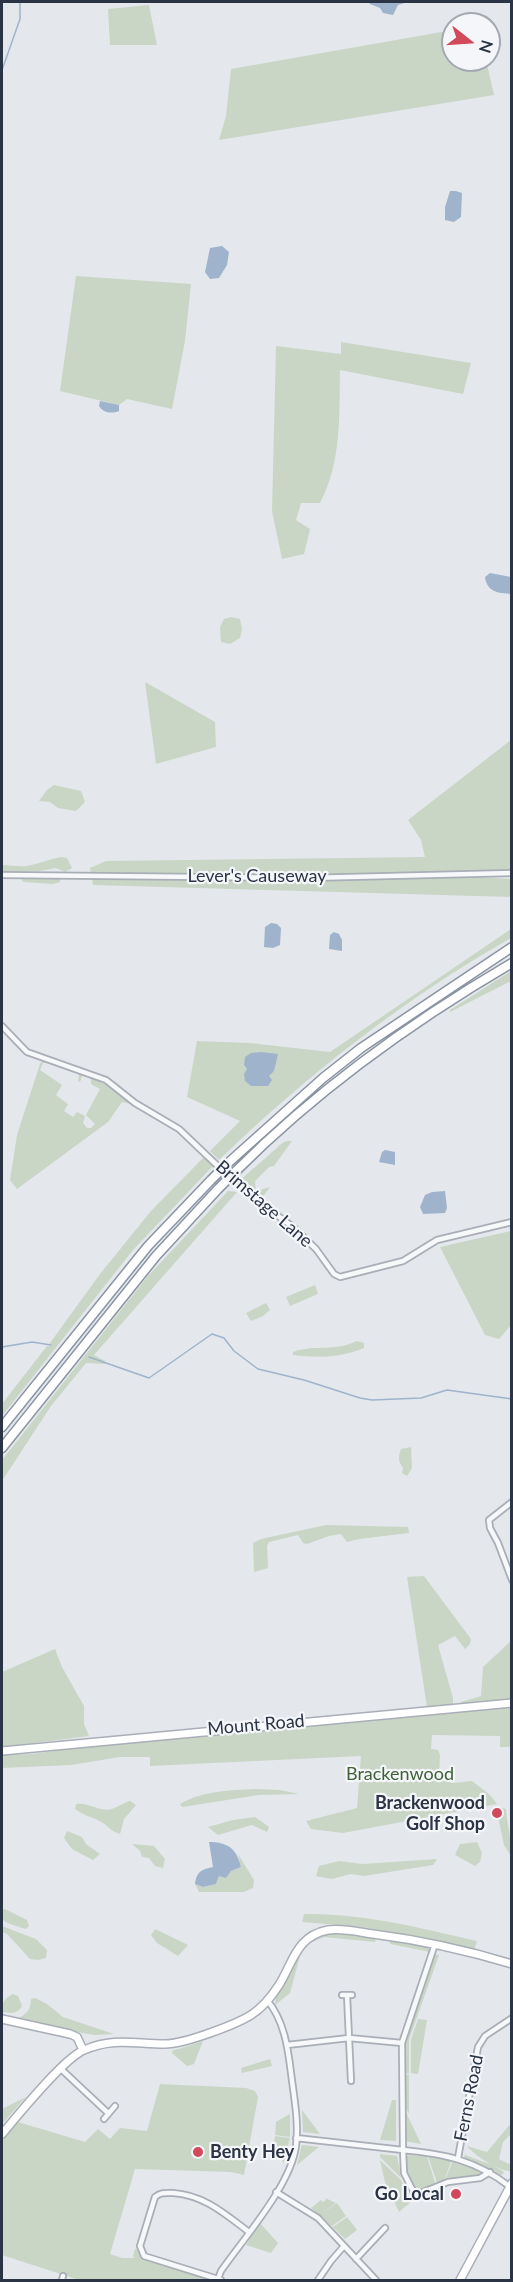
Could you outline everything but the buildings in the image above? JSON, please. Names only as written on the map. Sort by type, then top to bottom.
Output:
[{"type":"highway","points":[[2,1427],[148,1246],[228,1162],[323,1078],[361,1048],[512,947]]},
{"type":"highway","points":[[2,1448],[156,1256],[236,1171],[286,1125],[351,1071],[417,1022],[512,963]]},
{"type":"street","name":"Lever's Causeway","points":[[2,874],[307,878],[512,873]]},
{"type":"street","name":"Brimstage Lane","points":[[2,1026],[27,1052],[106,1080],[135,1103],[179,1129],[243,1190],[293,1227],[316,1248],[334,1274],[340,1277],[403,1261],[436,1240],[512,1222]]},
{"type":"street","points":[[512,1502],[489,1520],[490,1528],[512,1580]]},
{"type":"street","name":"Mount Road","points":[[2,1750],[512,1703]]},
{"type":"street","points":[[2,2134],[67,2062],[83,2050],[111,2042],[166,2044],[181,2042],[234,2024],[251,2015],[281,1983],[296,1951],[313,1936],[325,1931],[350,1930],[435,1944],[512,1964]]},
{"type":"street","points":[[435,1944],[402,2043],[401,2111],[404,2173],[414,2193],[418,2194],[448,2182],[480,2178],[490,2172]]},
{"type":"street","points":[[347,1995],[351,2081]]},
{"type":"street","points":[[249,2232],[208,2201],[183,2194],[162,2193],[155,2198],[140,2246],[142,2253],[148,2258],[220,2280],[221,2271],[249,2232],[276,2192],[294,2155],[296,2113],[287,2045],[274,2009],[267,2000]]},
{"type":"street","name":"Ferns Road","points":[[458,2158],[478,2047],[485,2036],[512,2018]]},
{"type":"street","points":[[2,2019],[70,2034],[76,2037],[83,2050]]},
{"type":"street","points":[[287,2045],[349,2037],[402,2043]]},
{"type":"street","points":[[61,2069],[108,2113]]},
{"type":"street","points":[[104,2119],[115,2106]]},
{"type":"street","points":[[296,2138],[458,2158],[510,2184],[460,2280]]},
{"type":"street","points":[[276,2192],[318,2218],[376,2280]]},
{"type":"street","points":[[356,2259],[386,2228]]},
{"type":"street","points":[[318,2280],[331,2260],[344,2246]]},
{"type":"green space","points":[[149,5],[157,45],[110,45],[108,9]]},
{"type":"green space","points":[[441,32],[441,72],[489,72],[494,95],[219,140],[226,116],[231,69]]},
{"type":"green space","points":[[76,276],[191,284],[185,341],[172,409],[127,399],[119,405],[60,391]]},
{"type":"green space","points":[[341,342],[471,363],[463,394],[340,370],[338,438],[332,471],[320,503],[301,503],[296,520],[310,529],[304,554],[282,559],[272,511],[276,346],[341,354]]},
{"type":"green space","points":[[231,617],[240,619],[242,629],[240,638],[230,644],[221,642],[220,627],[224,619]]},
{"type":"green space","points":[[145,682],[215,722],[216,747],[156,764]]},
{"type":"green space","points":[[511,740],[511,870],[424,874],[511,879],[511,897],[93,885],[90,868],[106,861],[425,857],[421,840],[408,820]]},
{"type":"green space","points":[[54,785],[81,791],[85,802],[76,811],[58,808],[50,802],[39,801]]},
{"type":"green space","points":[[61,857],[67,858],[72,868],[65,872],[56,868],[40,871],[2,872],[2,865],[27,866]]},
{"type":"green space","points":[[23,876],[60,878],[60,882],[53,884],[24,882],[22,881]]},
{"type":"green space","points":[[511,929],[511,938],[395,1012],[322,1068],[219,1160],[210,1151],[240,1121],[187,1097],[197,1041],[250,1043],[330,1052]]},
{"type":"green space","points":[[511,971],[511,981],[450,1012],[450,1010]]},
{"type":"green space","points":[[47,1061],[87,1076],[82,1076],[80,1082],[78,1081],[79,1074],[47,1063],[43,1063],[40,1070],[62,1085],[56,1095],[68,1104],[64,1111],[73,1117],[77,1112],[85,1116],[83,1123],[87,1128],[95,1124],[86,1115],[100,1089],[91,1084],[91,1078],[114,1088],[131,1104],[122,1102],[108,1122],[17,1189],[10,1180],[17,1135],[40,1064]]},
{"type":"green space","points":[[287,1141],[292,1141],[274,1166],[269,1167],[255,1181],[256,1191],[270,1187],[262,1198],[240,1181]]},
{"type":"green space","points":[[204,1157],[213,1166],[133,1250],[2,1416],[2,1404],[47,1346],[51,1346],[50,1343],[100,1274],[151,1211]]},
{"type":"green space","points":[[228,1191],[237,1192],[94,1355],[105,1361],[105,1364],[86,1363],[51,1406],[2,1481],[2,1460],[148,1276]]},
{"type":"green space","points":[[511,1231],[511,1325],[499,1339],[485,1335],[440,1247]]},
{"type":"green space","points":[[315,1285],[318,1294],[290,1306],[286,1297]]},
{"type":"green space","points":[[266,1303],[270,1310],[251,1321],[246,1313]]},
{"type":"green space","points":[[357,1341],[364,1343],[364,1348],[346,1354],[320,1357],[293,1355],[293,1352],[309,1348],[341,1346]]},
{"type":"green space","points":[[411,1447],[412,1468],[407,1476],[402,1473],[403,1468],[399,1457],[401,1449]]},
{"type":"green space","points":[[326,1525],[408,1527],[409,1533],[347,1542],[341,1534],[307,1544],[303,1543],[298,1535],[269,1542],[267,1546],[268,1568],[254,1572],[253,1543],[261,1539]]},
{"type":"green space","points":[[424,1576],[471,1639],[465,1649],[455,1636],[438,1645],[453,1698],[453,1706],[427,1707],[407,1577]]},
{"type":"green space","points":[[511,1641],[511,1699],[461,1706],[461,1702],[481,1696],[483,1667]]},
{"type":"green space","points":[[55,1649],[62,1667],[84,1706],[84,1724],[89,1736],[2,1747],[2,1672]]},
{"type":"green space","name":"Brackenwood","points":[[511,1708],[511,1747],[500,1747],[500,1736],[432,1735],[431,1749],[438,1750],[440,1755],[439,1779],[453,1783],[472,1781],[490,1795],[497,1804],[343,1833],[311,1829],[306,1821],[357,1808],[361,1756],[150,1766],[150,1757],[120,1757],[71,1765],[2,1768],[2,1755],[32,1754],[120,1742]]},
{"type":"green space","points":[[256,1789],[299,1794],[259,1795],[182,1807],[180,1804],[207,1794]]},
{"type":"green space","points":[[130,1801],[136,1805],[124,1819],[120,1834],[75,1809],[76,1804],[80,1804],[109,1809]]},
{"type":"green space","points":[[499,1807],[506,1809],[511,1856],[504,1845],[498,1817],[500,1816]]},
{"type":"green space","points":[[255,1817],[269,1827],[267,1832],[252,1825],[218,1835],[208,1827],[233,1820]]},
{"type":"green space","points":[[67,1831],[82,1837],[86,1844],[100,1854],[93,1860],[72,1849],[64,1838]]},
{"type":"green space","points":[[477,1842],[482,1853],[480,1862],[475,1866],[455,1855],[460,1844]]},
{"type":"green space","points":[[132,1844],[154,1846],[165,1859],[163,1868],[155,1866],[149,1858],[142,1857],[140,1851]]},
{"type":"green space","points":[[238,1854],[254,1880],[253,1888],[244,1892],[199,1892],[195,1884],[203,1887],[216,1884],[219,1876],[241,1867]]},
{"type":"green space","points":[[437,1859],[433,1865],[364,1876],[351,1874],[332,1879],[316,1876],[319,1866],[339,1861],[362,1864]]},
{"type":"green space","points":[[5,1909],[27,1920],[29,1926],[26,1929],[4,1921],[2,1910]]},
{"type":"green space","points":[[304,1914],[369,1919],[413,1926],[477,1941],[474,1950],[446,1942],[363,1927],[302,1922]]},
{"type":"green space","points":[[2,1926],[36,1939],[47,1950],[46,1958],[30,1959],[7,1934],[2,1932]]},
{"type":"green space","points":[[155,1929],[188,1945],[178,1956],[157,1943],[151,1935]]},
{"type":"green space","points":[[341,1933],[376,1937],[375,1942],[324,1937],[307,1944],[327,1934]]},
{"type":"green space","points":[[390,1938],[427,1946],[430,1952],[390,1944]]},
{"type":"green space","points":[[305,1946],[307,1947],[301,1952],[290,1993],[275,2005],[276,1997],[294,1961]]},
{"type":"green space","points":[[435,1954],[439,1955],[409,2040],[409,2074],[404,2072],[404,2046]]},
{"type":"green space","points":[[13,1994],[18,1996],[22,2006],[16,2012],[2,2012],[4,2001]]},
{"type":"green space","points":[[35,1998],[63,2017],[114,2034],[94,2035],[14,2020],[27,2012],[31,1999]]},
{"type":"green space","points":[[418,2019],[427,2020],[418,2074],[411,2073],[411,2040]]},
{"type":"green space","points":[[203,2041],[194,2064],[187,2066],[172,2053],[173,2050]]},
{"type":"green space","points":[[270,2059],[272,2066],[242,2073],[241,2068]]},
{"type":"green space","points":[[404,2074],[409,2075],[409,2114],[404,2104]]},
{"type":"green space","points":[[160,2084],[246,2088],[255,2091],[258,2097],[244,2175],[231,2172],[135,2169],[110,2254],[122,2258],[134,2258],[135,2249],[140,2251],[146,2260],[214,2280],[79,2280],[2,2255],[2,2140],[18,2122],[85,2142],[98,2129],[110,2139],[120,2128],[147,2131]]},
{"type":"green space","points":[[26,2097],[2,2124],[2,2109]]},
{"type":"green space","points":[[392,2100],[396,2100],[396,2141],[380,2140]]},
{"type":"green space","points":[[404,2108],[421,2144],[404,2141]]},
{"type":"green space","points":[[302,2110],[320,2134],[303,2132]]},
{"type":"green space","points":[[290,2114],[290,2137],[275,2135],[276,2122]]},
{"type":"green space","points":[[511,2123],[511,2134],[503,2142],[499,2159],[511,2165],[511,2171],[500,2169],[487,2162],[467,2146],[487,2152]]},
{"type":"green space","points":[[275,2136],[290,2138],[284,2163],[273,2149]]},
{"type":"green space","points":[[302,2145],[319,2147],[297,2165]]},
{"type":"green space","points":[[380,2154],[397,2156],[401,2178],[380,2157]]},
{"type":"green space","points":[[409,2155],[427,2156],[435,2183],[421,2190],[414,2189],[407,2175],[406,2157]]},
{"type":"green space","points":[[465,2155],[504,2172],[501,2176],[468,2160],[464,2157]]},
{"type":"green space","points":[[428,2156],[452,2159],[444,2181],[437,2183]]},
{"type":"green space","points":[[380,2160],[401,2180],[412,2201],[399,2212],[385,2182]]},
{"type":"green space","points":[[453,2160],[482,2173],[478,2176],[445,2180]]},
{"type":"green space","points":[[325,2198],[336,2203],[320,2215],[311,2208],[321,2200],[323,2202],[326,2200]]},
{"type":"green space","points":[[337,2203],[346,2216],[332,2226],[320,2215]]},
{"type":"green space","points":[[347,2217],[357,2230],[345,2239],[333,2227]]},
{"type":"green space","points":[[260,2223],[278,2243],[271,2253],[246,2245]]},
{"type":"water","points":[[368,2],[408,2],[398,5],[393,15],[383,13],[380,8]]},
{"type":"water","points":[[450,191],[462,193],[461,217],[454,222],[445,220],[445,207]]},
{"type":"water","points":[[222,246],[229,252],[227,265],[219,278],[210,279],[205,272],[210,248]]},
{"type":"water","points":[[100,401],[119,405],[119,411],[111,413],[105,411],[99,406]]},
{"type":"water","points":[[490,573],[511,577],[511,594],[498,592],[488,586],[485,577]]},
{"type":"water","points":[[271,923],[281,928],[280,945],[273,948],[264,947],[265,927]]},
{"type":"water","points":[[334,932],[339,934],[342,940],[342,951],[329,949],[330,935]]},
{"type":"water","points":[[251,1053],[278,1054],[274,1071],[269,1076],[272,1080],[268,1086],[251,1086],[245,1081],[244,1074],[247,1069],[244,1065],[245,1057]]},
{"type":"water","points":[[385,1150],[395,1152],[395,1165],[379,1162]]},
{"type":"water","points":[[445,1191],[447,1208],[445,1213],[423,1214],[420,1207],[425,1195]]},
{"type":"water","points":[[209,1842],[221,1843],[231,1848],[241,1867],[231,1871],[226,1878],[219,1876],[216,1884],[203,1887],[195,1884],[200,1872],[213,1867]]},
{"type":"waterway","points":[[2,70],[20,19],[20,2]]},
{"type":"waterway","points":[[89,1357],[149,1378],[212,1334],[224,1338],[234,1351],[258,1369],[304,1380],[360,1398],[372,1400],[421,1398],[447,1390],[512,1399]]},
{"type":"waterway","points":[[2,1347],[32,1342],[51,1345]]},
{"type":"place","name":"Brackenwood Golf Shop","points":[[497,1813]]},
{"type":"place","name":"Benty Hey","points":[[198,2152]]},
{"type":"place","name":"Go Local","points":[[456,2194]]}]
